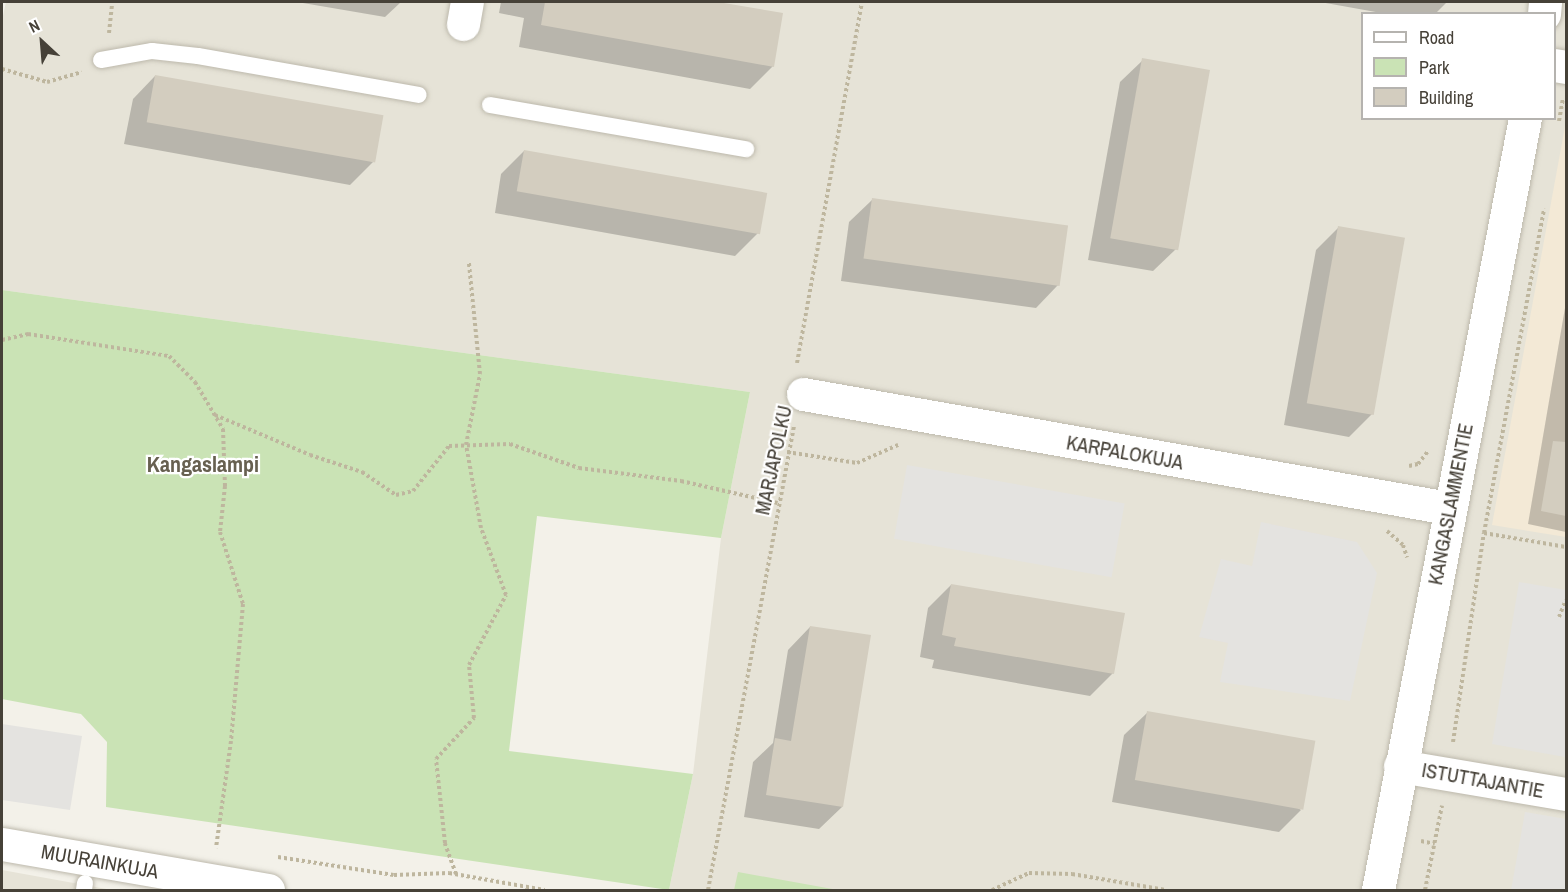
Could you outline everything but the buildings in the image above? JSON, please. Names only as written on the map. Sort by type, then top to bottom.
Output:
[{"type":"street","name":"KANGASLAMMENTIE","points":[[1378,891],[1448,508],[1525,120]]},
{"type":"street","name":"KARPALOKUJA","points":[[803,394],[1448,508]]},
{"type":"street","name":"ISTUTTAJANTIE","points":[[1400,766],[1566,794]]},
{"type":"street","name":"MUURAINKUJA","points":[[2,844],[268,891]]},
{"type":"lane","points":[[105,59],[152,51],[198,56],[419,95]]},
{"type":"lane","points":[[490,105],[746,149]]},
{"type":"path","points":[[2,69],[47,82],[77,75],[105,59],[112,2]]},
{"type":"path","name":"MARJAPOLKU","points":[[708,891],[787,452],[803,394],[796,368],[862,2]]},
{"type":"path","points":[[1558,127],[1562,75]]},
{"type":"path","points":[[1425,891],[1448,774],[1480,584],[1484,534],[1546,196]]},
{"type":"path","points":[[456,874],[445,843],[436,759],[474,718],[469,665],[506,595],[481,528],[466,445],[480,374],[469,263]]},
{"type":"path","points":[[2,340],[28,334],[169,356],[195,382],[223,429],[225,486],[220,532],[243,604],[231,741],[216,848]]},
{"type":"path","points":[[214,415],[310,455],[362,472],[396,495],[413,491],[449,446],[510,444],[579,468],[681,481],[778,503]]},
{"type":"path","points":[[787,452],[857,463],[909,440]]},
{"type":"path","points":[[1382,526],[1403,545],[1411,572],[1480,584]]},
{"type":"path","points":[[1484,534],[1566,547]]},
{"type":"path","points":[[1559,617],[1566,600]]},
{"type":"path","points":[[205,847],[228,850]]},
{"type":"path","points":[[275,857],[394,875],[456,874],[544,891]]},
{"type":"path","points":[[992,891],[1029,873],[1040,873],[1072,874],[1166,891]]},
{"type":"path","points":[[500,891],[501,883]]},
{"type":"shaded area","points":[[6,2],[1566,2],[1566,890],[669,890],[693,774],[721,538],[750,392],[2,290],[2,20]]},
{"type":"shaded area","points":[[1566,121],[1566,537],[1492,525]]},
{"type":"shaded area","points":[[907,465],[1125,503],[1112,577],[894,539]]},
{"type":"shaded area","points":[[1261,522],[1357,542],[1377,573],[1350,701],[1220,682],[1228,643],[1199,637],[1221,559],[1252,566]]},
{"type":"shaded area","points":[[1519,582],[1566,590],[1565,757],[1492,744]]},
{"type":"shaded area","points":[[2,724],[82,736],[70,810],[2,800]]},
{"type":"shaded area","points":[[1525,812],[1566,819],[1566,890],[1511,890]]},
{"type":"shaded area","points":[[2,870],[112,890],[2,890]]},
{"type":"green space","points":[[2,290],[750,392],[721,538],[537,516],[509,751],[693,774],[669,890],[106,807],[107,742],[81,714],[2,699]]},
{"type":"green space","points":[[738,872],[838,890],[734,890]]},
{"type":"district","name":"Kangaslampi","points":[[203,465]]}]
